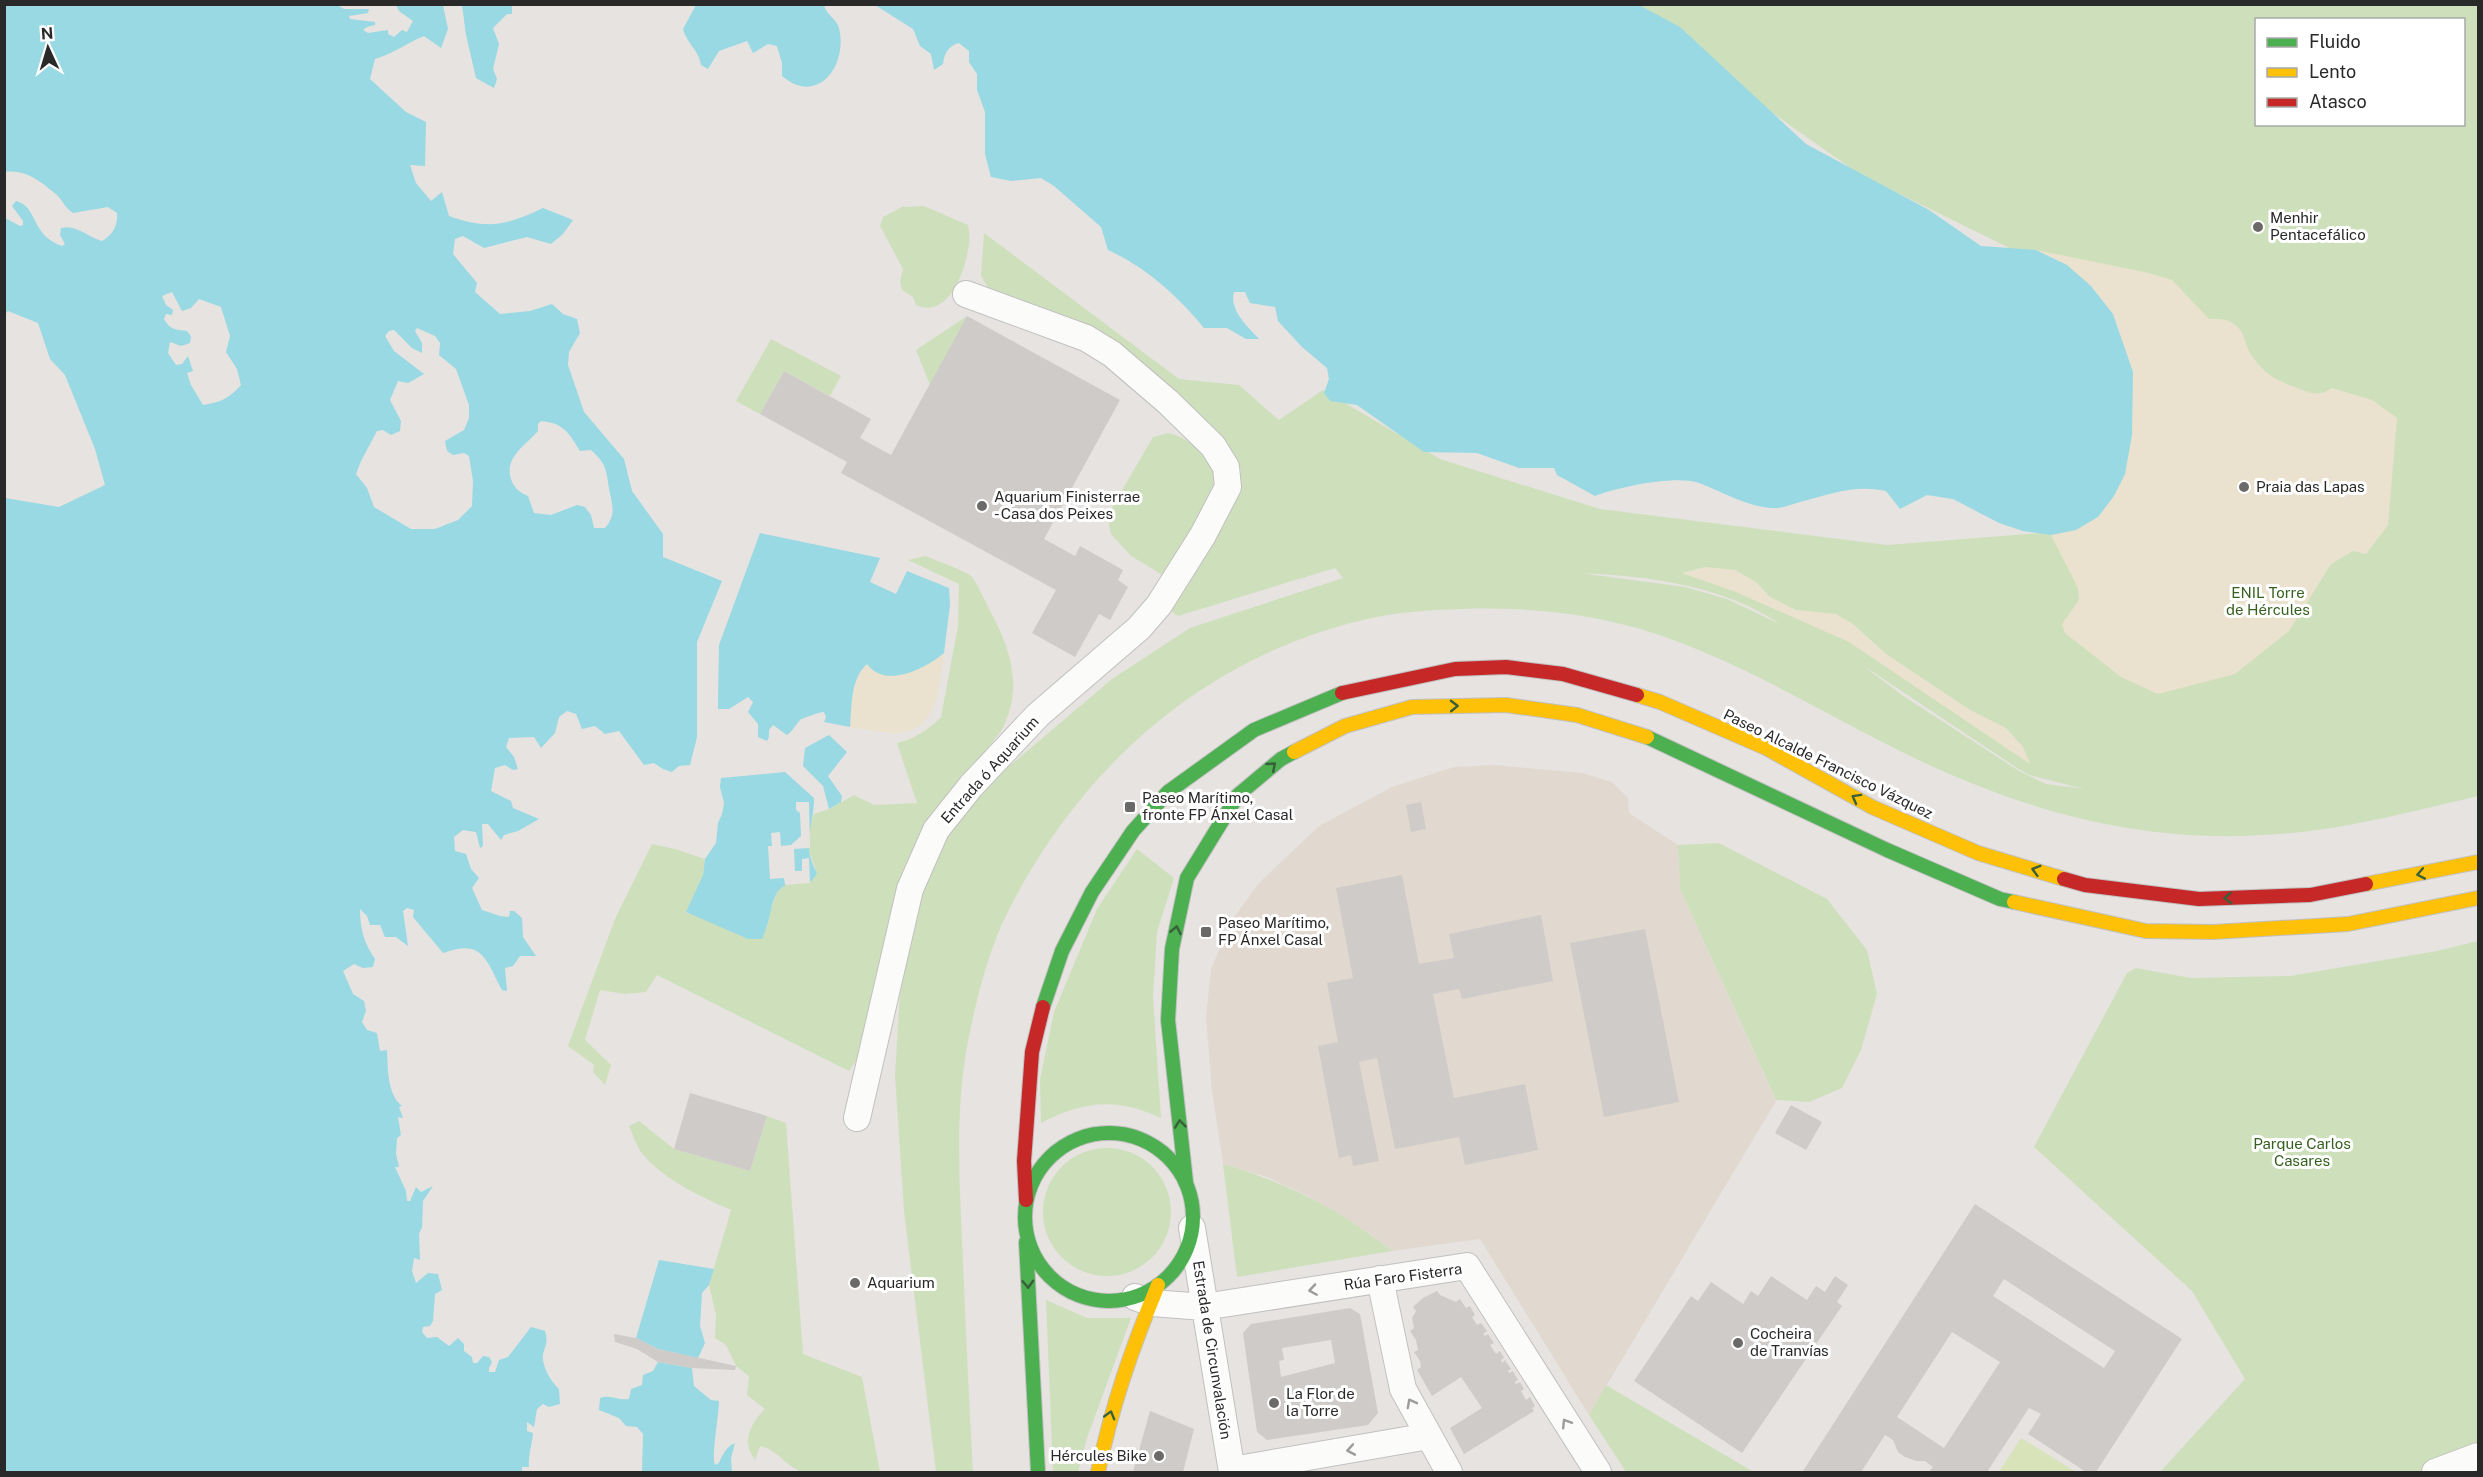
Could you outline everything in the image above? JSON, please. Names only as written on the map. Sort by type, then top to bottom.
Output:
[{"type":"main road","name":"Paseo Alcalde Francisco Vázquez","points":[[1026,1200],[1024,1161],[1032,1052],[1046,995],[1062,951],[1092,892],[1132,831],[1168,792],[1254,730],[1350,690],[1455,669],[1506,667],[1563,674],[1660,702],[1681,711],[1766,748],[1872,807],[1978,853],[2085,885],[2199,899],[2310,895],[2478,862]]},
{"type":"main road","points":[[1098,1473],[1108,1421],[1148,1295],[1174,1270],[1186,1251],[1192,1228],[1192,1206],[1186,1182],[1168,1020],[1172,949],[1187,878],[1238,795],[1281,759],[1345,726],[1412,707],[1506,705],[1577,715],[1649,738],[1877,845],[2000,899],[2146,931],[2213,932],[2348,924],[2478,898]]},
{"type":"main road","points":[[1038,1473],[1025,1225],[1026,1200],[1035,1176],[1052,1155],[1074,1141],[1099,1133],[1126,1135],[1151,1144],[1171,1161],[1186,1182]]},
{"type":"main road","points":[[1025,1225],[1031,1249],[1044,1271],[1062,1288],[1085,1298],[1110,1301],[1148,1295]]},
{"type":"street","name":"Entrada ó Aquarium","points":[[857,1118],[910,889],[936,830],[971,786],[1038,715],[1118,648],[1159,605],[1203,535],[1228,487],[1226,467],[1213,446],[1168,402],[1112,354],[1086,338],[966,294]]},
{"type":"street","name":"Estrada de Circunvalación","points":[[1192,1228],[1232,1471]]},
{"type":"street","name":"Rúa Faro Fisterra","points":[[1148,1295],[1204,1307],[1467,1266],[1598,1473]]},
{"type":"street","points":[[1380,1279],[1403,1389],[1449,1473]]},
{"type":"street","points":[[1232,1471],[1429,1436]]},
{"type":"street","points":[[2434,1473],[2478,1455]]},
{"type":"shaded area","points":[[1494,765],[1582,773],[1612,782],[1628,798],[1629,813],[1678,845],[1680,889],[1776,1101],[1589,1415],[1480,1239],[1392,1251],[1369,1233],[1308,1196],[1267,1177],[1223,1164],[1212,1091],[1206,1017],[1211,969],[1232,920],[1259,883],[1319,826],[1392,787],[1454,767]]},
{"type":"green space","name":"ENIL Torre de Hércules","points":[[1620,5],[2478,5],[2478,796],[2365,822],[2290,833],[2233,836],[2177,834],[2122,827],[2069,816],[2015,800],[1962,779],[1908,755],[1775,685],[1707,653],[1637,628],[1616,623],[1572,614],[1528,610],[1437,610],[1375,617],[1303,638],[1247,663],[1195,694],[1148,730],[1104,772],[1065,819],[1031,869],[1002,924],[986,967],[974,1011],[964,1068],[959,1123],[973,1472],[936,1472],[904,1211],[895,1076],[901,976],[912,920],[928,870],[947,833],[987,785],[1112,679],[1190,628],[1343,578],[1335,568],[1178,616],[1169,610],[1237,493],[1241,470],[1232,452],[1044,314],[988,288],[981,276],[984,233],[1179,379],[1239,385],[1279,420],[1323,390],[1440,459],[1600,509],[1887,545],[2040,533],[2050,268],[1859,174]],"holes":[[[1580,573],[1632,577],[1684,585],[1734,600],[1780,624],[1727,599],[1685,587]],[[1861,664],[2029,775],[2084,789],[2046,784],[2019,771],[1902,695]]]},
{"type":"green space","points":[[924,206],[968,225],[969,237],[964,266],[954,289],[938,305],[928,308],[916,305],[913,297],[902,290],[900,281],[903,269],[880,226],[883,217],[902,207]]},
{"type":"green space","points":[[967,316],[930,385],[916,350]]},
{"type":"green space","points":[[771,339],[841,376],[830,396],[784,371],[760,414],[736,401]]},
{"type":"green space","points":[[1168,433],[1183,438],[1195,447],[1210,466],[1215,479],[1210,499],[1203,513],[1166,577],[1131,556],[1111,534],[1109,514],[1153,437]]},
{"type":"green space","points":[[926,556],[972,577],[995,620],[1008,652],[1012,667],[1012,699],[1001,731],[935,815],[903,870],[862,1052],[849,1071],[657,975],[646,992],[625,994],[600,990],[585,1040],[611,1065],[605,1085],[593,1072],[594,1065],[568,1046],[615,919],[652,844],[705,859],[703,875],[686,913],[767,928],[773,904],[781,887],[791,883],[809,883],[817,873],[808,848],[810,848],[810,826],[814,814],[829,809],[854,795],[874,805],[917,803],[897,743],[920,733],[941,717],[958,626],[959,584],[908,560]]},
{"type":"green space","points":[[1719,843],[1827,899],[1867,950],[1877,994],[1861,1050],[1842,1088],[1809,1102],[1776,1100],[1680,889],[1678,845]]},
{"type":"green space","points":[[1137,849],[1174,878],[1157,932],[1153,997],[1161,1118],[1130,1107],[1100,1104],[1071,1110],[1041,1123],[1040,1080],[1054,1012],[1097,909]]},
{"type":"green space","name":"Parque Carlos Casares","points":[[2478,941],[2478,1456],[2435,1472],[2160,1472],[2245,1379],[2192,1291],[2034,1147],[2127,973],[2136,968],[2191,978],[2290,976],[2437,951]]},
{"type":"green space","points":[[767,1116],[786,1123],[803,1354],[862,1377],[880,1472],[830,1474],[804,1472],[792,1467],[772,1451],[760,1446],[755,1460],[749,1447],[749,1433],[765,1409],[747,1395],[749,1376],[736,1366],[726,1345],[715,1338],[716,1315],[709,1285],[731,1210],[683,1186],[660,1171],[641,1152],[629,1126],[639,1121],[674,1149],[750,1171]]},
{"type":"green space","points":[[1107,1148],[1132,1153],[1152,1167],[1166,1187],[1171,1212],[1166,1237],[1152,1257],[1132,1271],[1107,1276],[1082,1271],[1062,1257],[1048,1237],[1043,1212],[1048,1187],[1062,1167],[1082,1153]]},
{"type":"green space","points":[[1223,1164],[1268,1179],[1312,1199],[1373,1236],[1392,1251],[1237,1277]]},
{"type":"green space","points":[[1046,1300],[1087,1318],[1131,1318],[1087,1438],[1078,1472],[1053,1472]]},
{"type":"green space","points":[[1606,1385],[1755,1472],[1626,1472],[1589,1415]]},
{"type":"green space","points":[[2021,1438],[2076,1472],[1999,1472]]},
{"type":"sand","name":"Praia das Lapas","points":[[2036,250],[2149,273],[2172,280],[2209,319],[2226,320],[2238,327],[2258,364],[2275,378],[2311,393],[2319,393],[2332,388],[2372,400],[2397,418],[2388,525],[2366,554],[2353,551],[2331,564],[2289,631],[2235,674],[2158,694],[2121,677],[2065,633],[2062,624],[2079,600],[2078,588],[2051,535],[2087,505]]},
{"type":"sand","points":[[1705,567],[1735,570],[1756,582],[1770,597],[1796,610],[1836,614],[1853,624],[1886,654],[1970,710],[2006,728],[2023,747],[2030,764],[1849,642],[1736,592],[1682,573]]},
{"type":"sand","points":[[944,653],[933,706],[928,718],[919,726],[907,732],[892,733],[850,727],[855,685],[862,670],[868,664],[871,670],[935,660]]},
{"type":"water","points":[[5,4],[337,5],[344,9],[369,9],[368,13],[349,16],[350,19],[375,22],[375,25],[363,30],[368,33],[388,30],[388,34],[394,37],[402,30],[407,32],[413,21],[399,11],[396,5],[443,5],[448,29],[441,48],[424,36],[375,59],[370,79],[406,112],[426,122],[425,166],[410,165],[416,183],[431,201],[442,192],[449,216],[475,223],[508,222],[543,208],[573,220],[563,234],[551,244],[527,237],[484,248],[463,236],[455,239],[453,254],[477,283],[475,292],[500,314],[530,311],[552,304],[563,314],[577,319],[580,333],[569,352],[568,365],[584,412],[624,459],[632,491],[663,534],[663,557],[722,581],[697,642],[697,737],[690,765],[679,766],[672,772],[654,763],[644,765],[619,731],[605,734],[595,726],[582,729],[576,714],[567,711],[559,717],[555,733],[541,748],[534,737],[509,738],[506,747],[514,757],[518,769],[513,770],[505,765],[495,768],[491,791],[511,801],[513,808],[539,819],[518,831],[504,835],[501,840],[488,824],[482,824],[483,846],[480,848],[476,832],[463,830],[454,837],[455,851],[466,854],[471,869],[479,878],[472,888],[482,910],[509,917],[510,911],[514,911],[522,918],[523,937],[536,956],[520,956],[513,966],[505,968],[507,991],[502,990],[482,955],[467,948],[443,953],[413,917],[414,910],[407,908],[403,911],[408,946],[396,937],[385,937],[380,925],[370,925],[367,916],[360,909],[363,936],[375,959],[373,967],[363,968],[354,964],[343,971],[353,994],[364,1001],[366,1011],[362,1022],[367,1030],[377,1033],[380,1051],[387,1050],[391,1088],[393,1095],[402,1106],[399,1107],[403,1118],[398,1117],[401,1135],[397,1138],[396,1154],[399,1167],[395,1167],[406,1191],[407,1201],[410,1201],[416,1187],[421,1192],[433,1186],[423,1201],[422,1227],[419,1234],[420,1260],[414,1258],[412,1271],[416,1283],[428,1273],[438,1274],[442,1290],[435,1294],[433,1321],[430,1326],[423,1327],[422,1332],[427,1338],[437,1337],[449,1346],[458,1338],[464,1344],[464,1351],[472,1357],[473,1363],[477,1363],[483,1356],[489,1357],[492,1362],[489,1372],[495,1372],[499,1360],[508,1357],[531,1327],[545,1331],[546,1345],[543,1358],[545,1368],[559,1389],[560,1404],[549,1407],[543,1404],[537,1409],[534,1427],[527,1422],[527,1431],[533,1433],[529,1467],[522,1467],[522,1472],[5,1472],[5,498],[59,507],[105,485],[95,449],[65,375],[50,359],[38,323],[8,311],[5,314],[5,218],[20,226],[23,225],[23,221],[12,206],[16,201],[23,204],[44,235],[62,246],[65,244],[60,235],[61,228],[66,227],[77,229],[102,241],[106,239],[116,226],[117,213],[108,207],[73,213],[57,195],[39,181],[20,172],[5,172]],"holes":[[[172,292],[182,311],[191,308],[199,299],[221,307],[230,336],[226,352],[237,369],[241,385],[224,399],[203,405],[187,373],[193,371],[188,356],[182,364],[176,365],[168,353],[170,342],[181,346],[190,343],[191,336],[187,331],[171,327],[164,319],[166,314],[172,315],[173,310],[166,305],[162,296]],[[417,328],[435,336],[440,343],[439,355],[456,369],[469,405],[469,418],[464,430],[445,441],[447,451],[453,455],[464,453],[469,456],[473,481],[472,506],[458,520],[435,529],[411,529],[374,507],[367,488],[356,474],[377,431],[383,430],[391,435],[400,431],[401,421],[390,400],[398,381],[408,383],[424,374],[394,351],[385,336],[389,331],[394,330],[412,348],[422,353],[422,343],[415,331]],[[541,421],[549,422],[561,427],[569,434],[580,451],[591,450],[600,459],[607,476],[613,509],[605,528],[594,528],[591,515],[585,507],[577,505],[551,515],[534,513],[528,496],[514,485],[510,471],[513,458],[538,431],[538,424]]]},
{"type":"water","points":[[462,5],[512,5],[512,14],[507,14],[493,28],[499,44],[493,69],[497,79],[494,88],[476,78]]},
{"type":"water","points":[[696,5],[824,5],[839,28],[841,42],[835,67],[819,84],[808,87],[795,84],[782,76],[782,63],[777,46],[768,44],[753,53],[747,41],[719,51],[708,69],[701,65],[683,29]]},
{"type":"water","points":[[875,5],[1639,5],[1680,27],[1806,144],[1929,210],[1981,246],[2036,250],[2067,265],[2091,286],[2113,314],[2133,372],[2132,435],[2125,474],[2114,496],[2098,517],[2076,530],[2051,535],[2023,531],[1999,523],[1953,499],[1927,495],[1900,509],[1886,491],[1853,489],[1773,508],[1744,502],[1699,483],[1676,480],[1632,486],[1595,496],[1557,475],[1554,468],[1519,468],[1477,453],[1424,452],[1357,405],[1330,401],[1324,393],[1329,379],[1327,368],[1302,347],[1278,321],[1275,307],[1250,303],[1245,292],[1234,292],[1233,299],[1237,311],[1244,323],[1259,339],[1246,339],[1227,328],[1204,328],[1160,283],[1135,265],[1108,250],[1101,227],[1054,186],[1041,178],[1011,181],[991,177],[985,154],[985,112],[977,90],[977,74],[969,62],[969,51],[959,43],[955,44],[947,51],[943,64],[934,70],[931,54],[920,46],[913,29]]},
{"type":"water","points":[[760,533],[880,558],[870,582],[896,594],[907,571],[949,588],[950,605],[944,653],[916,670],[894,676],[875,671],[867,664],[857,677],[850,727],[824,722],[826,717],[824,712],[800,720],[787,735],[773,725],[769,730],[767,741],[758,737],[758,724],[748,712],[753,702],[748,697],[729,709],[718,709],[718,701],[719,645]]},
{"type":"water","points":[[829,735],[847,752],[828,776],[842,796],[841,802],[829,809],[823,786],[803,766],[805,748]]},
{"type":"water","points":[[785,772],[814,798],[809,852],[817,873],[812,881],[796,882],[779,890],[762,939],[748,939],[686,912],[703,875],[705,859],[716,843],[718,823],[724,803],[720,787],[721,778]]},
{"type":"water","points":[[659,1260],[714,1269],[709,1285],[702,1293],[700,1326],[705,1343],[698,1358],[658,1349],[636,1338]]},
{"type":"water","points":[[658,1362],[692,1368],[694,1386],[711,1400],[719,1401],[714,1461],[715,1465],[719,1463],[725,1451],[735,1443],[731,1458],[732,1472],[642,1472],[643,1434],[637,1427],[626,1426],[619,1418],[599,1410],[600,1398],[629,1399],[631,1389],[642,1385],[643,1375],[653,1371]]},
{"type":"pier","points":[[796,802],[809,802],[810,848],[794,849],[795,871],[802,871],[802,859],[809,858],[810,883],[785,885],[784,878],[770,879],[768,846],[772,846],[771,833],[780,832],[781,846],[791,845],[801,836],[800,813],[796,810]]},
{"type":"building","name":"Aquarium Finisterrae - Casa dos Peixes","points":[[967,316],[1120,400],[1044,539],[1075,556],[1080,546],[1123,570],[1118,580],[1128,587],[1110,620],[1099,614],[1075,657],[1032,633],[1056,590],[841,473],[847,462],[760,414],[784,371],[871,419],[860,438],[891,455]]},
{"type":"building","points":[[1421,802],[1426,829],[1411,832],[1406,805]]},
{"type":"building","points":[[1402,875],[1419,964],[1454,958],[1449,934],[1541,915],[1553,981],[1462,999],[1459,989],[1433,994],[1454,1098],[1525,1084],[1538,1150],[1465,1165],[1459,1137],[1395,1149],[1377,1058],[1359,1062],[1379,1161],[1353,1166],[1351,1155],[1339,1158],[1318,1046],[1338,1042],[1327,983],[1353,978],[1336,888]]},
{"type":"building","points":[[1645,929],[1679,1102],[1604,1117],[1570,943]]},
{"type":"building","points":[[690,1093],[767,1116],[750,1171],[674,1149]]},
{"type":"building","points":[[1791,1105],[1822,1122],[1806,1150],[1775,1133]]},
{"type":"building","points":[[1975,1204],[2182,1339],[2096,1472],[2086,1472],[2028,1434],[2041,1414],[2029,1408],[1987,1472],[1929,1472],[1933,1467],[1925,1461],[1905,1457],[1898,1452],[1893,1440],[1885,1435],[1861,1472],[1803,1471]],"holes":[[[2004,1279],[2115,1351],[2104,1368],[1993,1296]],[[1952,1332],[2000,1362],[1944,1448],[1897,1417]]]},
{"type":"building","name":"Cocheira de Tranvías","points":[[1771,1276],[1807,1300],[1816,1286],[1825,1292],[1835,1276],[1848,1285],[1837,1302],[1842,1306],[1742,1453],[1634,1381],[1691,1296],[1698,1301],[1711,1282],[1743,1304],[1751,1291],[1758,1296]]},
{"type":"building","points":[[1437,1291],[1440,1295],[1456,1302],[1460,1299],[1466,1308],[1470,1306],[1475,1315],[1472,1317],[1477,1325],[1481,1323],[1487,1331],[1483,1334],[1485,1336],[1488,1334],[1494,1343],[1490,1345],[1496,1354],[1500,1351],[1504,1358],[1501,1360],[1502,1363],[1505,1360],[1511,1369],[1509,1373],[1513,1371],[1518,1380],[1516,1384],[1520,1382],[1524,1389],[1521,1391],[1526,1400],[1530,1397],[1535,1406],[1532,1408],[1534,1411],[1464,1454],[1450,1428],[1482,1408],[1461,1377],[1432,1396],[1417,1370],[1421,1367],[1420,1361],[1414,1352],[1418,1350],[1416,1340],[1410,1331],[1414,1328],[1412,1318],[1416,1311],[1413,1307],[1423,1298]]},
{"type":"building","points":[[1350,1308],[1360,1314],[1378,1413],[1368,1425],[1267,1440],[1257,1432],[1243,1333],[1251,1324]],"holes":[[[1331,1340],[1335,1363],[1281,1377],[1279,1361],[1284,1360],[1282,1348]]]},
{"type":"building","points":[[614,1334],[636,1338],[658,1349],[736,1366],[735,1370],[692,1368],[658,1362],[637,1349],[615,1342]]},
{"type":"building","points":[[1150,1411],[1194,1429],[1183,1472],[1133,1472]]},
{"type":"traffic: fast","points":[[1043,1007],[1062,951],[1092,892],[1133,831],[1168,792],[1254,730],[1342,693]]},
{"type":"traffic: fast","points":[[1647,737],[1887,850],[2000,899],[2014,902]]},
{"type":"traffic: fast","points":[[1186,1182],[1168,1020],[1172,949],[1187,878],[1238,795],[1281,759],[1294,752]]},
{"type":"traffic: fast","points":[[1109,1133],[1141,1140],[1155,1147],[1168,1158],[1179,1171],[1186,1185],[1193,1217],[1186,1249],[1179,1263],[1168,1276],[1155,1287],[1141,1294],[1109,1301],[1077,1294],[1063,1287],[1050,1276],[1039,1263],[1032,1249],[1025,1217],[1032,1185],[1039,1171],[1050,1158],[1063,1147],[1077,1140],[1109,1133]]},
{"type":"traffic: fast","points":[[1026,1242],[1038,1472]]},
{"type":"traffic: slow","points":[[1637,695],[1660,702],[1766,748],[1872,807],[1978,853],[2064,879]]},
{"type":"traffic: slow","points":[[1294,752],[1345,726],[1412,707],[1506,705],[1577,715],[1647,737]]},
{"type":"traffic: slow","points":[[2366,884],[2478,862]]},
{"type":"traffic: slow","points":[[2014,902],[2146,931],[2213,932],[2348,924],[2478,898]]},
{"type":"traffic: slow","points":[[1098,1472],[1124,1377],[1158,1285]]},
{"type":"traffic: jam","points":[[1342,693],[1455,669],[1506,667],[1563,674],[1637,695]]},
{"type":"traffic: jam","points":[[2064,879],[2085,885],[2199,899],[2310,895],[2366,884]]},
{"type":"traffic: jam","points":[[1026,1200],[1024,1161],[1032,1052],[1043,1007]]},
{"type":"place","name":"Menhir Pentacefálico","points":[[2258,227]]},
{"type":"place","name":"Praia das Lapas","points":[[2244,487]]},
{"type":"place","name":"Aquarium Finisterrae - Casa dos Peixes","points":[[982,506]]},
{"type":"place","name":"Paseo Marítimo, fronte FP Ánxel Casal","points":[[1130,807]]},
{"type":"place","name":"Paseo Marítimo, FP Ánxel Casal","points":[[1206,932]]},
{"type":"place","name":"Aquarium","points":[[855,1283]]},
{"type":"place","name":"Cocheira de Tranvías","points":[[1738,1343]]},
{"type":"place","name":"La Flor de la Torre","points":[[1274,1403]]},
{"type":"place","name":"Hércules Bike","points":[[1159,1456]]}]
